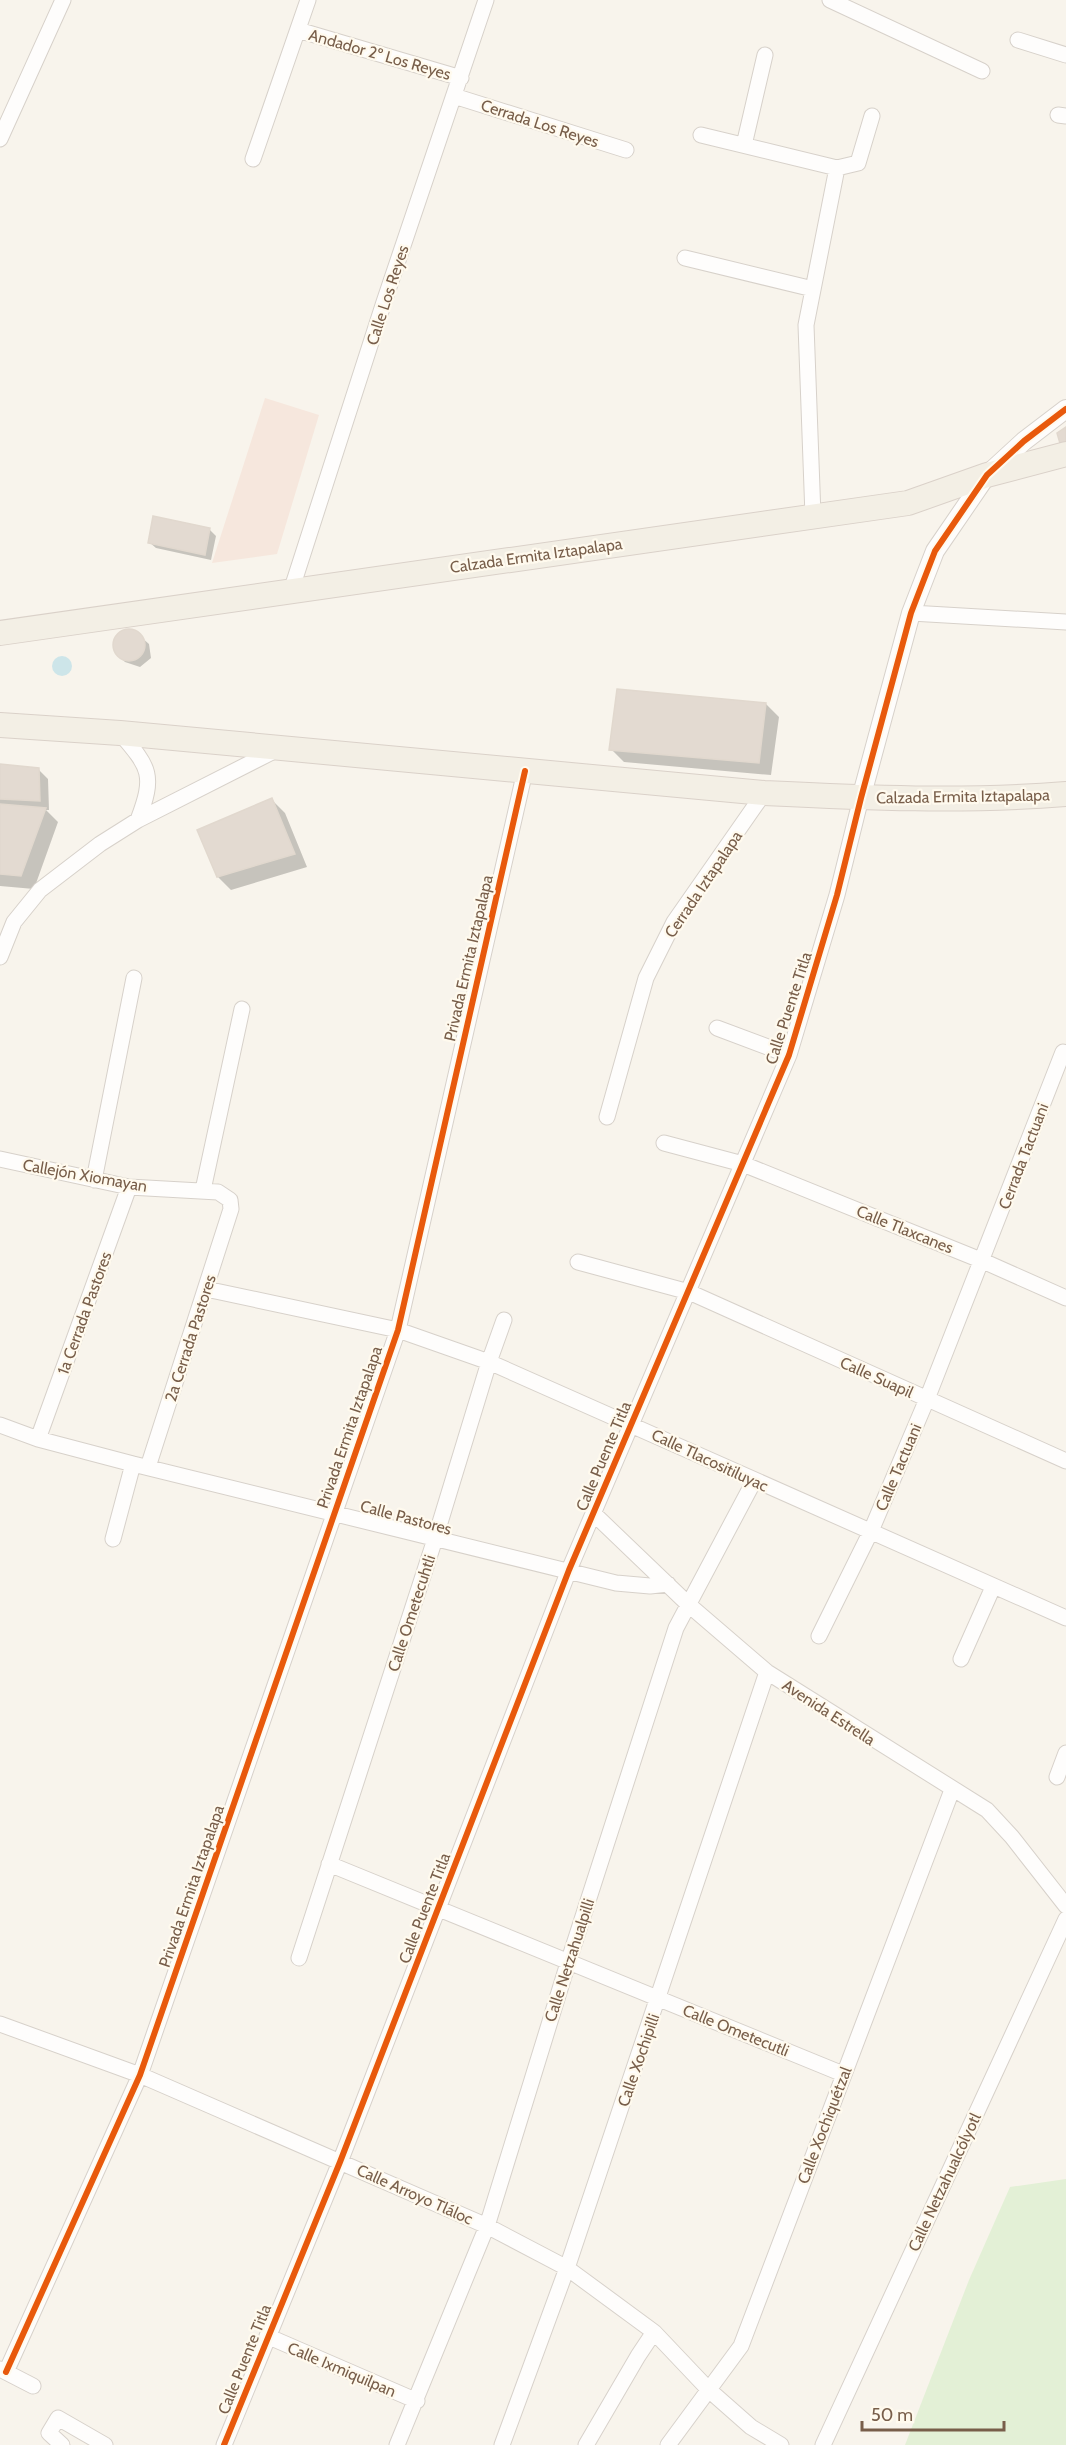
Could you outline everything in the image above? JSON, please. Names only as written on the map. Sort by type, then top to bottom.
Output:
[{"type":"main road","name":"Calzada Ermita Iztapalapa","points":[[0,633],[908,503],[987,475],[1066,454]]},
{"type":"main road","points":[[0,707],[47,719],[68,728]]},
{"type":"main road","name":"Calzada Ermita Iztapalapa","points":[[0,725],[68,728],[765,793],[861,798],[1014,798],[1066,794]]},
{"type":"street","points":[[0,139],[6,111],[63,0]]},
{"type":"street","points":[[253,159],[308,0]]},
{"type":"street","name":"Calle Los Reyes","points":[[291,591],[384,302],[486,0]]},
{"type":"street","points":[[830,0],[982,71]]},
{"type":"street","name":"Andador 2º Los Reyes","points":[[298,30],[461,78]]},
{"type":"street","points":[[1018,40],[1066,55]]},
{"type":"street","points":[[744,145],[765,54]]},
{"type":"street","name":"Cerrada Los Reyes","points":[[454,96],[626,150]]},
{"type":"street","points":[[700,135],[837,168],[858,163],[872,116]]},
{"type":"street","points":[[813,516],[806,325],[837,168]]},
{"type":"street","points":[[685,258],[813,289]]},
{"type":"street","name":"Calle Puente Titla","points":[[224,2445],[340,2162],[569,1570],[789,1055],[837,895],[911,613],[935,551],[987,475],[1024,441],[1066,409]]},
{"type":"street","points":[[911,613],[1066,622]]},
{"type":"street","points":[[120,733],[141,758],[147,770],[149,783],[138,820]]},
{"type":"street","points":[[0,957],[14,922],[40,890],[100,844],[138,820],[279,748]]},
{"type":"street","name":"Privada Ermita Iztapalapa","points":[[3,2370],[140,2074],[398,1330],[525,771]]},
{"type":"street","name":"Cerrada Iztapalapa","points":[[607,1117],[646,978],[674,922],[765,793]]},
{"type":"street","points":[[94,1180],[134,978]]},
{"type":"street","points":[[203,1190],[242,1009]]},
{"type":"street","points":[[717,1028],[789,1055]]},
{"type":"street","name":"Cerrada Tactuani","points":[[983,1261],[1063,1052]]},
{"type":"street","name":"Calle Tlaxcanes","points":[[664,1143],[743,1164],[983,1261],[1066,1298]]},
{"type":"street","name":"Callejón Xiomayan","points":[[0,1159],[129,1187],[218,1192],[230,1200],[231,1209]]},
{"type":"street","name":"1a Cerrada Pastores","points":[[38,1439],[129,1187]]},
{"type":"street","name":"2a Cerrada Pastores","points":[[113,1539],[206,1289],[231,1209]]},
{"type":"street","name":"Calle Tactuani","points":[[819,1636],[871,1531],[983,1261]]},
{"type":"street","name":"Calle Suapil","points":[[578,1262],[688,1292],[1066,1461]]},
{"type":"street","name":"Calle Tlacositiluyac","points":[[206,1289],[398,1330],[489,1362],[631,1423],[754,1481],[1066,1618]]},
{"type":"street","name":"Calle Ometecuhtli","points":[[300,1958],[504,1320]]},
{"type":"street","name":"Calle Pastores","points":[[0,1425],[38,1439],[616,1583],[650,1586],[668,1584]]},
{"type":"street","name":"Calle Netzahualpilli","points":[[397,2445],[487,2226],[568,1963],[676,1628],[754,1481]]},
{"type":"street","name":"Avenida Estrella","points":[[593,1513],[689,1605],[767,1672],[951,1790],[987,1810],[1012,1837],[1066,1906]]},
{"type":"street","points":[[961,1659],[993,1587]]},
{"type":"street","name":"Calle Xochipilli","points":[[502,2445],[567,2268],[767,1672]]},
{"type":"street","points":[[1057,1777],[1066,1753]]},
{"type":"street","name":"Calle Xochiquétzal","points":[[668,2445],[741,2346],[951,1790]]},
{"type":"street","name":"Calle Ometecutli","points":[[329,1864],[843,2074]]},
{"type":"street","name":"Calle Netzahualcólyotl","points":[[823,2445],[1066,1918]]},
{"type":"street","name":"Calle Arroyo Tláloc","points":[[0,2024],[140,2074],[487,2226],[567,2268],[654,2332],[709,2390],[751,2427],[781,2445]]},
{"type":"street","points":[[586,2445],[654,2332]]},
{"type":"street","name":"Calle Ixmiquilpan","points":[[267,2336],[417,2401]]},
{"type":"street","points":[[3,2370],[33,2386]]},
{"type":"street","points":[[62,2445],[49,2433],[58,2418],[105,2445]]},
{"type":"shaded area","points":[[265,398],[319,415],[277,554],[212,563]]},
{"type":"green space","points":[[1066,2179],[1066,2445],[905,2445],[969,2280],[1010,2187]]},
{"type":"water","points":[[62,656],[69,659],[72,666],[69,673],[62,676],[55,673],[52,666],[55,659]]},
{"type":"building","points":[[1066,427],[1066,446],[1061,447],[1057,433]]},
{"type":"building","points":[[153,516],[210,528],[205,555],[148,543]]},
{"type":"building","points":[[129,629],[141,633],[145,645],[141,657],[129,661],[117,657],[113,645],[117,633]]},
{"type":"building","points":[[617,689],[766,703],[759,763],[609,750]]},
{"type":"building","points":[[0,764],[39,768],[40,801],[0,799]]},
{"type":"building","points":[[272,798],[295,854],[217,877],[197,830]]},
{"type":"building","points":[[0,804],[46,808],[21,876],[0,874]]},
{"type":"cycle path","points":[[224,2445],[340,2162],[569,1570],[789,1055],[837,895],[911,613],[935,551],[987,475],[1024,441],[1066,409]]},
{"type":"cycle path","points":[[6,2372],[140,2075],[398,1330],[525,771]]}]
